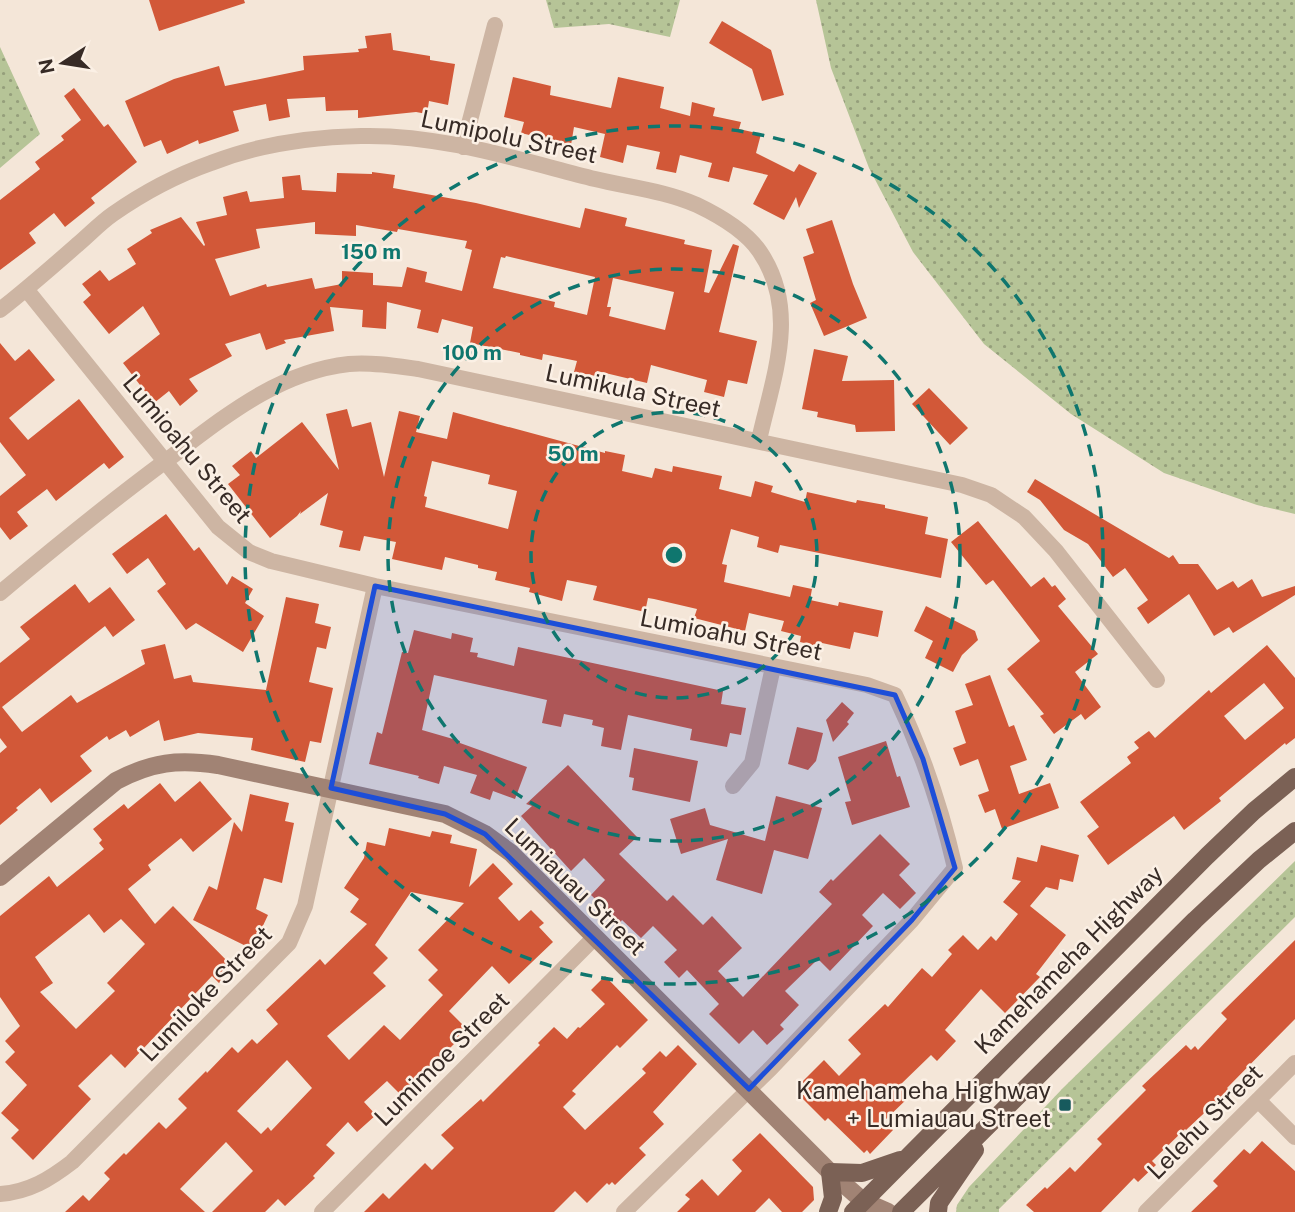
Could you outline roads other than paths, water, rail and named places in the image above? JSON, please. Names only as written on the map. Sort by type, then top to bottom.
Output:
[{"type":"main road","name":"Kamehameha Highway","points":[[862,1208],[906,1157],[1207,856],[1295,777]]},
{"type":"main road","points":[[901,1212],[1195,920],[1259,860],[1295,831]]},
{"type":"main road","points":[[938,1212],[939,1203],[972,1157],[984,1131]]},
{"type":"main road","points":[[828,1212],[833,1198],[830,1172],[862,1173],[906,1157]]},
{"type":"street","points":[[463,147],[495,25]]},
{"type":"street","name":"Lumipolu Street","points":[[0,310],[112,215],[156,188],[212,162],[268,147],[362,136],[424,140],[676,197],[714,214],[747,237],[760,252],[770,271],[781,305],[782,336],[759,440]]},
{"type":"street","name":"Lumioahu Street","points":[[26,289],[218,527],[250,552],[271,561],[375,586],[867,685],[895,695],[912,730],[932,784],[955,868],[912,920],[624,1212]]},
{"type":"street","name":"Lumikula Street","points":[[0,593],[109,503],[251,398],[294,378],[350,364],[418,369],[759,440],[962,485],[990,495],[1024,517],[1056,551],[1157,680]]},
{"type":"street","name":"Lumiloke Street","points":[[0,1194],[40,1184],[72,1162],[289,943],[305,906],[375,586]]},
{"type":"street","points":[[733,786],[752,763],[773,667]]},
{"type":"street","name":"Lumiauau Street","points":[[0,877],[116,781],[152,765],[194,761],[445,814],[475,827],[511,853],[594,938],[749,1088],[862,1208],[888,1212]]},
{"type":"street","name":"Lumimoe Street","points":[[321,1212],[594,938]]},
{"type":"street","name":"Lelehu Street","points":[[1146,1212],[1295,1063]]},
{"type":"street","points":[[1258,1100],[1295,1137]]},
{"type":"place","name":"Kamehameha Highway + Lumiauau Street","points":[[1065,1105]]}]
